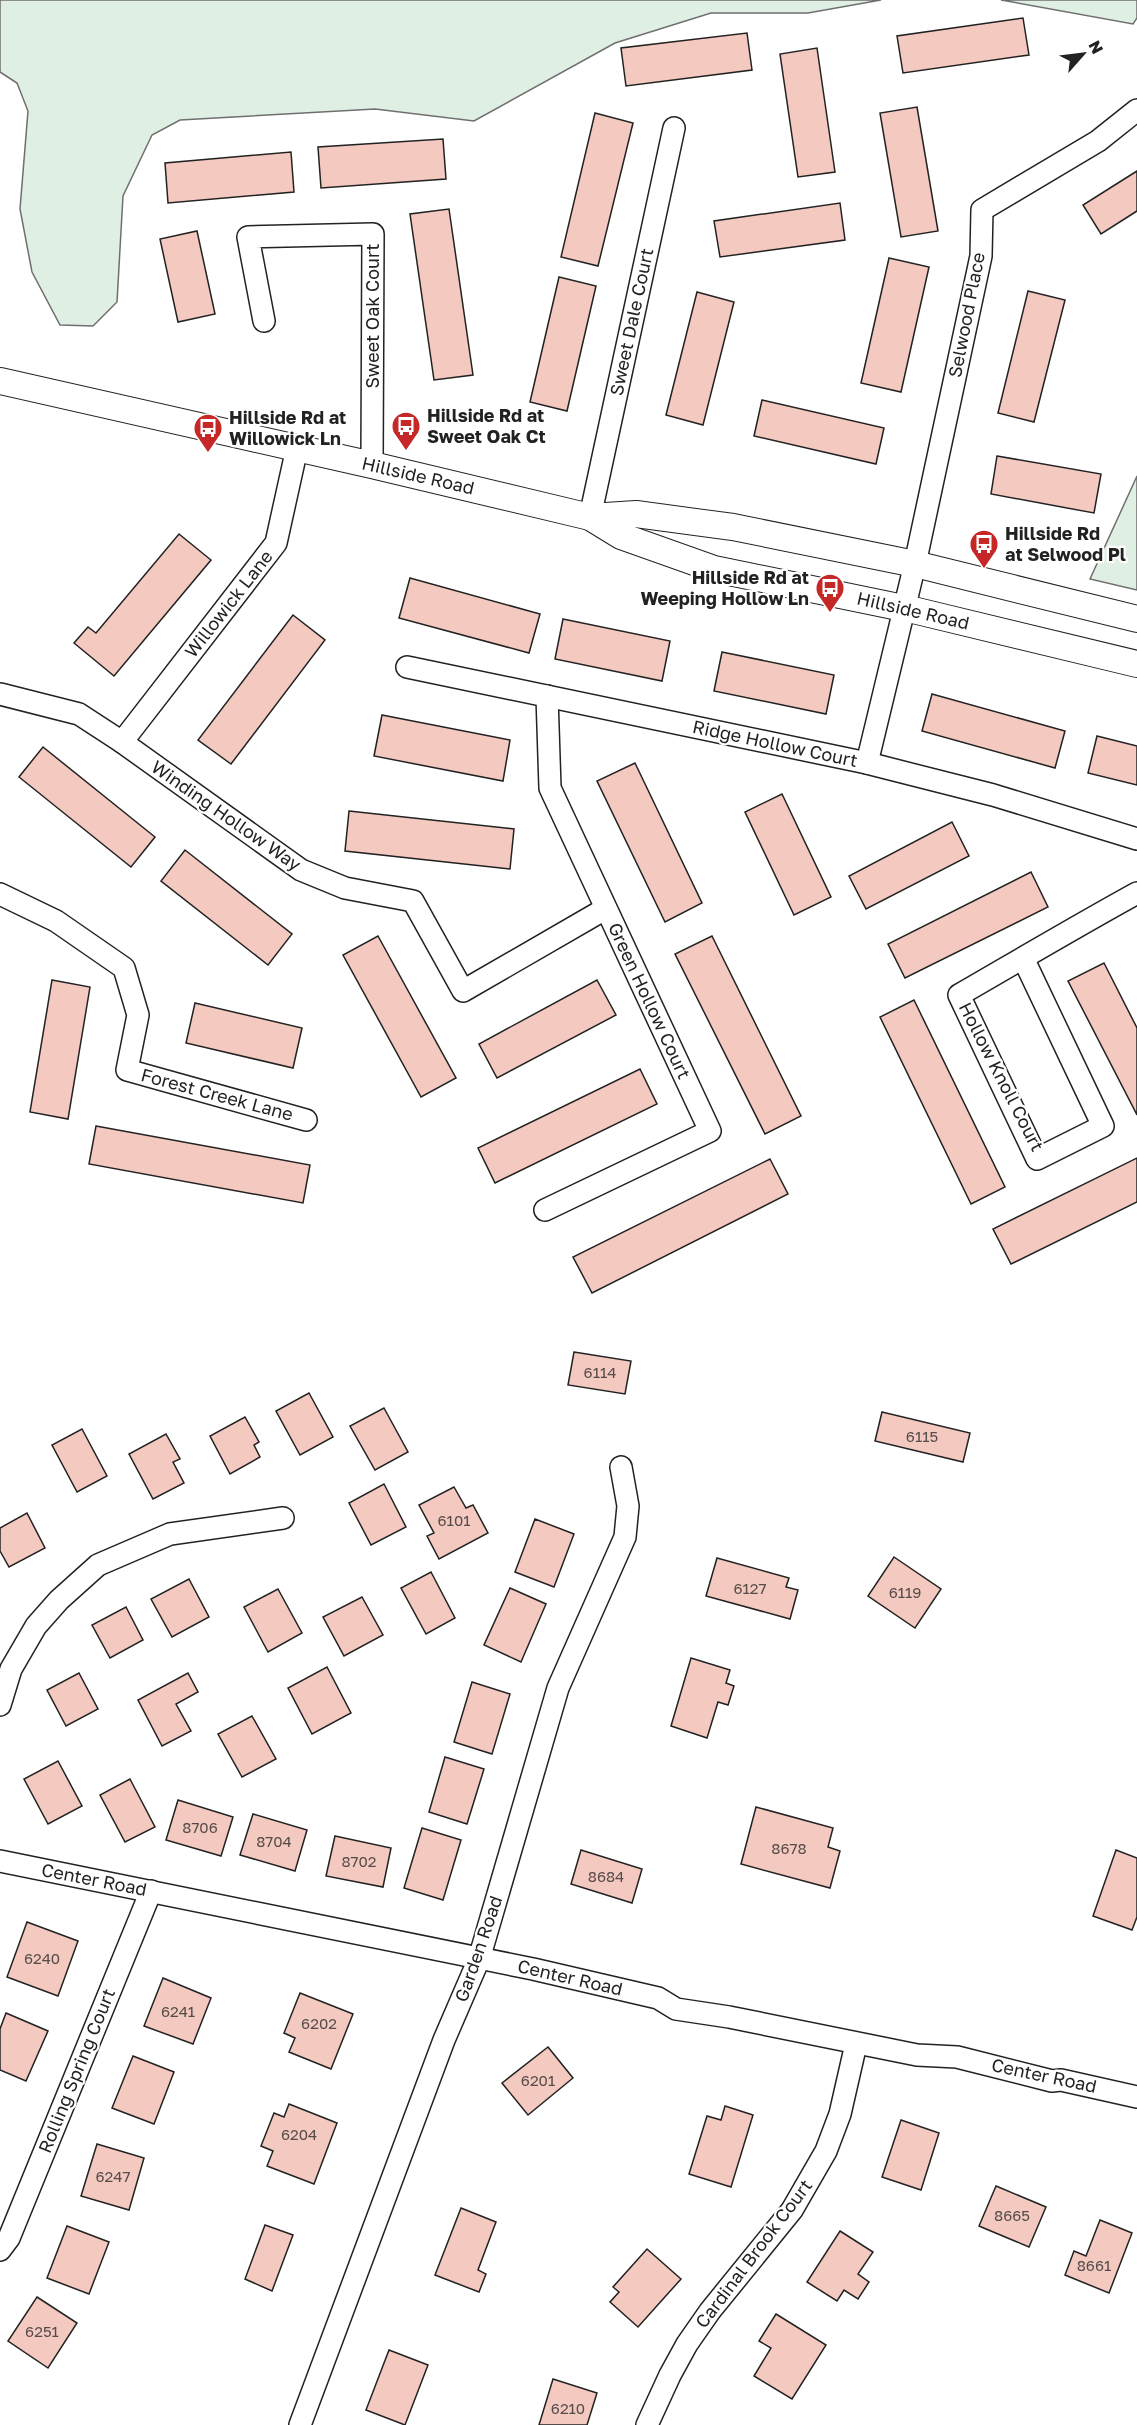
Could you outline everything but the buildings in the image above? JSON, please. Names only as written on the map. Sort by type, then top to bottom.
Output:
[{"type":"street","name":"Selwood Place","points":[[915,564],[981,256],[982,210],[1098,141],[1137,110]]},
{"type":"street","name":"Sweet Dale Court","points":[[590,517],[674,128]]},
{"type":"street","name":"Sweet Oak Court","points":[[264,321],[248,237],[373,234],[372,465]]},
{"type":"street","name":"Hillside Road","points":[[0,381],[590,517],[636,514],[733,527],[915,564],[1137,619]]},
{"type":"street","name":"Willowick Lane","points":[[122,742],[276,543],[297,448]]},
{"type":"street","name":"Hillside Road","points":[[590,517],[621,536],[714,569],[904,608],[1137,664]]},
{"type":"street","points":[[867,763],[915,564]]},
{"type":"street","name":"Ridge Hollow Court","points":[[408,667],[867,763],[993,795],[1137,839]]},
{"type":"street","name":"Winding Hollow Way","points":[[0,694],[79,714],[122,742],[301,870],[345,888],[413,901],[463,991],[605,909]]},
{"type":"street","name":"Green Hollow Court","points":[[545,1210],[710,1131],[550,788],[547,696]]},
{"type":"street","name":"Hollow Knoll Court","points":[[1023,958],[1103,1126],[1037,1159],[959,995],[1023,958],[1137,893]]},
{"type":"street","name":"Forest Creek Lane","points":[[0,894],[56,921],[124,968],[138,1016],[127,1070],[306,1120]]},
{"type":"street","name":"Garden Road","points":[[300,2425],[444,2040],[480,1959],[558,1688],[625,1537],[628,1506],[621,1467]]},
{"type":"street","points":[[0,1705],[11,1669],[36,1626],[58,1600],[98,1564],[170,1534],[283,1518]]},
{"type":"street","name":"Center Road","points":[[0,1861],[534,1969],[658,1998],[676,2009],[729,2017],[917,2055],[957,2057],[1052,2081],[1061,2080],[1137,2097]]},
{"type":"street","name":"Rolling Spring Court","points":[[0,2250],[9,2238],[151,1891]]},
{"type":"street","name":"Cardinal Brook Court","points":[[647,2425],[687,2344],[710,2311],[792,2210],[809,2184],[826,2151],[840,2114],[856,2044]]},
{"type":"green space","points":[[0,0],[881,0],[808,13],[711,13],[615,43],[474,121],[375,109],[180,120],[152,135],[123,196],[117,302],[93,326],[60,325],[32,272],[20,209],[28,111],[17,83],[0,72]]},
{"type":"green space","points":[[1001,0],[1137,0],[1137,18],[1133,24]]},
{"type":"green space","points":[[1137,476],[1137,590],[1090,579]]},
{"type":"place","name":"Hillside Rd at Sweet Oak Ct","points":[[406,452]]},
{"type":"place","name":"Hillside Rd at Willowick Ln","points":[[208,454]]},
{"type":"place","name":"Hillside Rd at Selwood Pl","points":[[984,570]]},
{"type":"place","name":"Hillside Rd at Weeping Hollow Ln","points":[[830,614]]}]
